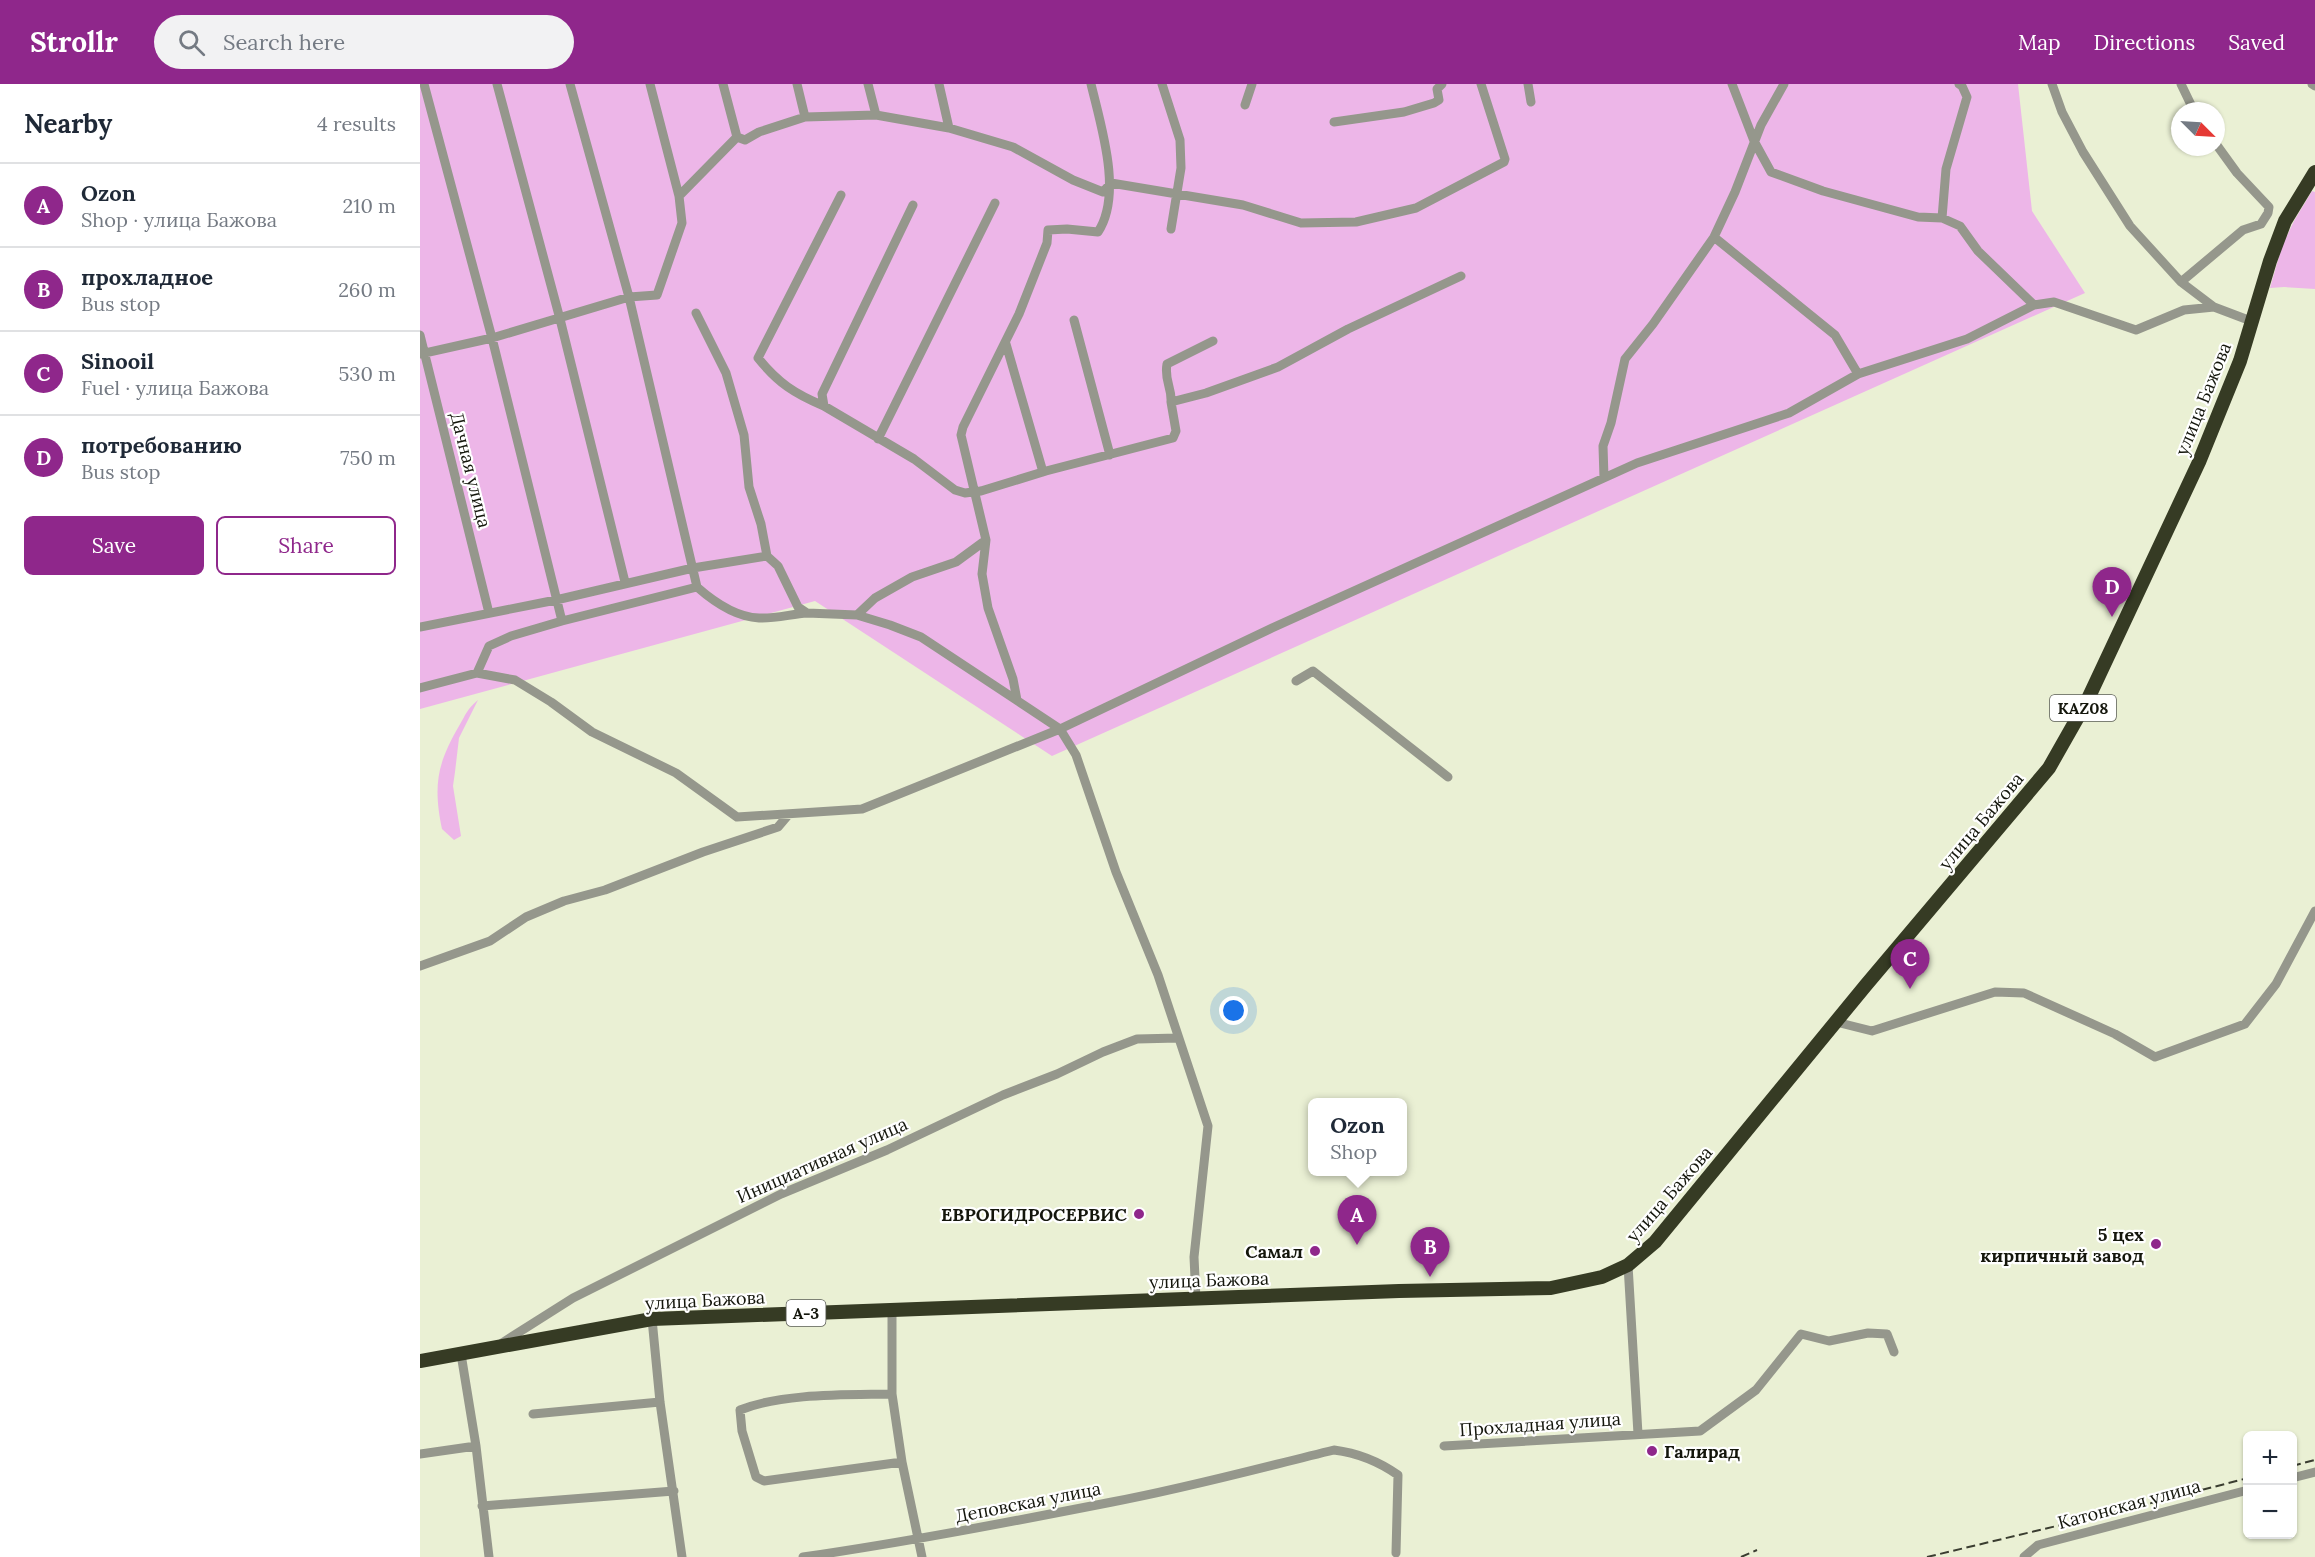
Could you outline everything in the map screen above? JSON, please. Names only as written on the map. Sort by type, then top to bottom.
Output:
[{"type":"highway","name":"улица Бажова","points":[[420,1361],[652,1319],[1399,1291],[1551,1288],[1602,1277],[1628,1265],[1655,1242],[2049,768],[2087,701],[2199,462],[2240,361],[2285,221],[2315,172]]},
{"type":"street","points":[[424,84],[492,338],[562,621]]},
{"type":"street","points":[[497,84],[560,319],[625,582]]},
{"type":"street","points":[[570,84],[629,297],[697,587],[713,602],[729,610],[759,618],[807,613],[858,615],[921,637],[1060,729],[1076,755],[1116,872],[1158,975],[1208,1126],[1194,1257],[1196,1299]]},
{"type":"street","points":[[422,353],[492,338],[629,297],[657,295],[682,223],[679,196],[650,84]]},
{"type":"street","points":[[723,84],[737,137]]},
{"type":"street","points":[[797,84],[805,117]]},
{"type":"street","points":[[868,84],[876,116]]},
{"type":"street","points":[[939,84],[950,128]]},
{"type":"street","points":[[1017,700],[1013,679],[988,608],[982,574],[986,540],[961,435],[1006,344],[1047,243],[1048,230],[1067,228],[1098,232],[1109,206],[1111,183],[1091,84]]},
{"type":"street","points":[[1162,84],[1180,140],[1181,168],[1171,229]]},
{"type":"street","points":[[1245,105],[1252,84]]},
{"type":"street","points":[[1334,122],[1404,112],[1434,103],[1439,100],[1437,89],[1442,84]]},
{"type":"street","points":[[1111,183],[1243,205],[1301,223],[1356,222],[1416,208],[1504,162],[1505,159],[1480,84]]},
{"type":"street","points":[[1528,84],[1531,102]]},
{"type":"street","points":[[1732,84],[1754,141],[1771,172],[1823,191],[1918,217],[1942,218],[1960,226],[1978,251],[2034,304]]},
{"type":"street","points":[[1605,478],[1603,446],[1611,423],[1625,358],[1653,324],[1714,237],[1736,192],[1754,141],[1784,84]]},
{"type":"street","points":[[1942,218],[1946,169],[1967,97],[1959,84]]},
{"type":"street","points":[[2052,84],[2062,112],[2083,152],[2130,225],[2181,282],[2214,307],[2251,321]]},
{"type":"street","points":[[2181,84],[2190,102]]},
{"type":"street","points":[[737,137],[745,140],[759,132],[805,117],[876,116],[950,128],[1013,147],[1073,180],[1103,192],[1111,183]]},
{"type":"street","points":[[679,196],[737,137]]},
{"type":"street","points":[[2181,282],[2243,230],[2260,224],[2268,213],[2269,207],[2237,173],[2225,156]]},
{"type":"street","points":[[841,195],[758,358],[773,377],[805,398],[824,406],[914,459],[955,490],[964,493],[974,492],[1173,438],[1176,431],[1170,402],[1171,394],[1165,377],[1167,364],[1213,341]]},
{"type":"street","points":[[878,439],[995,203]]},
{"type":"street","points":[[824,406],[822,394],[913,205]]},
{"type":"street","points":[[1714,237],[1835,334],[1858,374]]},
{"type":"street","points":[[1170,402],[1206,393],[1278,367],[1348,329],[1461,276]]},
{"type":"street","points":[[420,688],[477,673],[515,680],[551,702],[592,732],[676,773],[737,817],[862,809],[1060,729],[1272,628],[1637,463],[1789,413],[1858,374],[1967,339],[2034,304],[2054,302],[2136,330],[2184,310],[2214,307]]},
{"type":"street","points":[[696,313],[726,373],[741,424],[749,487],[759,518],[767,556],[778,566],[798,607],[807,613]]},
{"type":"street","points":[[1074,320],[1110,455]]},
{"type":"street","name":"Дачная улица","points":[[420,335],[422,353],[489,613]]},
{"type":"street","points":[[1006,344],[1043,472]]},
{"type":"street","points":[[858,615],[875,598],[912,577],[956,562],[986,540]]},
{"type":"street","points":[[421,624],[556,600],[625,582],[693,568],[767,556]]},
{"type":"street","points":[[477,673],[489,645],[511,636],[697,587]]},
{"type":"street","points":[[1296,681],[1313,671],[1448,777]]},
{"type":"street","points":[[420,966],[490,940],[526,917],[564,901],[605,890],[703,852],[778,827],[789,814]]},
{"type":"street","points":[[1836,1022],[1872,1031],[1995,992],[2024,993],[2115,1034],[2155,1057],[2245,1024],[2276,984],[2315,911]]},
{"type":"street","name":"Инициативная улица","points":[[492,1349],[573,1298],[781,1194],[887,1150],[1003,1095],[1057,1074],[1102,1052],[1137,1039],[1178,1038]]},
{"type":"street","name":"Прохладная улица","points":[[1628,1265],[1638,1434]]},
{"type":"street","points":[[892,1310],[892,1394],[902,1462],[922,1557]]},
{"type":"street","points":[[652,1319],[660,1402],[682,1557]]},
{"type":"street","name":"Прохладная улица","points":[[1444,1446],[1700,1431],[1756,1390],[1801,1334],[1828,1341],[1868,1333],[1887,1334],[1894,1352]]},
{"type":"street","points":[[461,1354],[476,1446],[489,1557]]},
{"type":"street","points":[[892,1394],[825,1396],[756,1403],[740,1410],[742,1431],[756,1477],[764,1481],[902,1462]]},
{"type":"street","points":[[533,1414],[660,1402]]},
{"type":"street","points":[[420,1454],[476,1446]]},
{"type":"street","name":"Деповская улица","points":[[803,1557],[918,1540],[1025,1517],[1113,1502],[1334,1450],[1352,1453],[1382,1464],[1398,1475],[1396,1553]]},
{"type":"street","points":[[2297,1477],[2315,1472]]},
{"type":"street","points":[[482,1506],[674,1491]]},
{"type":"street","name":"Катонская улица","points":[[2024,1557],[2037,1545],[2243,1491]]},
{"type":"shaded area","points":[[420,84],[2018,84],[2032,211],[2085,293],[1052,756],[815,601],[420,709]]},
{"type":"shaded area","points":[[2312,191],[2315,192],[2315,289],[2270,288],[2282,246]]},
{"type":"shaded area","points":[[478,700],[459,738],[453,786],[461,836],[454,840],[442,829],[438,800],[439,775],[452,740],[467,712]]},
{"type":"railway","points":[[2297,1465],[2315,1460]]},
{"type":"railway","points":[[1927,1557],[2243,1479]]},
{"type":"railway","points":[[1741,1557],[1757,1550]]},
{"type":"place","name":"потребованию","points":[[2112,617]]},
{"type":"place","name":"Sinooil","points":[[1910,989]]},
{"type":"place","name":"ЕВРОГИДРОСЕРВИС","points":[[1139,1214]]},
{"type":"place","name":"5 цех кирпичный завод","points":[[2156,1244]]},
{"type":"place","name":"Ozon","points":[[1357,1245]]},
{"type":"place","name":"Самал","points":[[1315,1251]]},
{"type":"place","name":"прохладное","points":[[1430,1277]]},
{"type":"place","name":"Галирад","points":[[1652,1451]]}]
